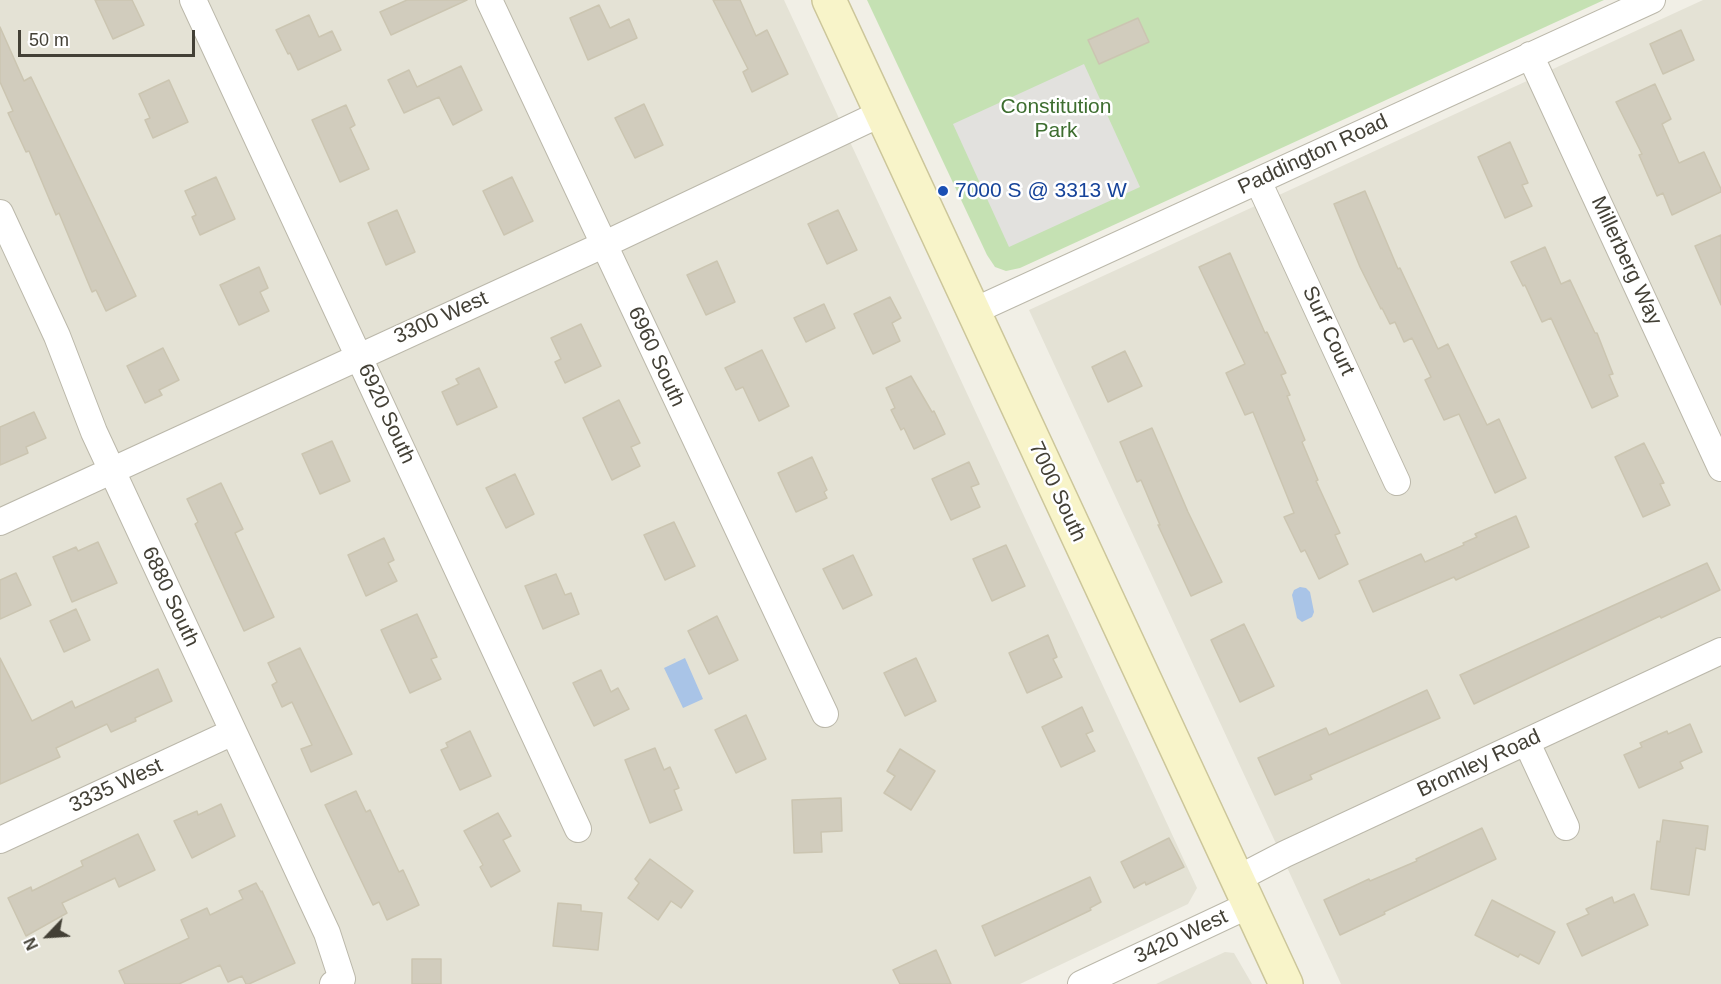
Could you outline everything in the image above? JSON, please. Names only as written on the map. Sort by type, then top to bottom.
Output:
[{"type":"main road","name":"7000 South","points":[[830,0],[1286,984]]},
{"type":"street","name":"6920 South","points":[[193,0],[578,829]]},
{"type":"street","name":"6960 South","points":[[489,0],[825,714]]},
{"type":"street","name":"Paddington Road","points":[[974,311],[1652,0]]},
{"type":"street","name":"Millerberg Way","points":[[1530,55],[1721,468]]},
{"type":"street","name":"3300 West","points":[[0,522],[882,113]]},
{"type":"street","name":"Surf Court","points":[[1258,181],[1397,482]]},
{"type":"street","name":"6880 South","points":[[1,217],[57,336],[111,470],[327,933],[337,982]]},
{"type":"street","name":"Bromley Road","points":[[1243,892],[1295,849],[1721,651]]},
{"type":"street","name":"3335 West","points":[[0,840],[233,732]]},
{"type":"street","points":[[1527,743],[1566,827]]},
{"type":"street","name":"3420 West","points":[[1081,984],[1243,892]]},
{"type":"shaded area","points":[[0,0],[784,0],[1197,888],[1188,904],[1020,984],[0,984]]},
{"type":"shaded area","points":[[1703,0],[1721,0],[1721,984],[1341,984],[1029,310]]},
{"type":"shaded area","points":[[1084,64],[1140,187],[1009,247],[953,124]]},
{"type":"shaded area","points":[[1225,952],[1234,953],[1252,984],[1156,984]]},
{"type":"green space","name":"Constitution Park","points":[[867,0],[1604,0],[1020,268],[1006,271],[995,267],[987,255]]},
{"type":"water","points":[[1300,587],[1310,592],[1314,612],[1312,617],[1302,622],[1297,618],[1292,595],[1294,590]]},
{"type":"water","points":[[685,658],[703,699],[683,708],[664,668]]},
{"type":"building","points":[[95,0],[132,0],[144,25],[113,39]]},
{"type":"building","points":[[407,0],[467,0],[391,35],[380,12]]},
{"type":"building","points":[[713,0],[740,0],[756,36],[767,30],[788,74],[752,92],[743,72],[748,69]]},
{"type":"building","points":[[599,5],[610,28],[629,19],[637,38],[588,60],[570,18]]},
{"type":"building","points":[[309,15],[319,37],[332,31],[341,50],[298,70],[276,30]]},
{"type":"building","points":[[1138,18],[1149,42],[1099,64],[1088,40]]},
{"type":"building","points":[[0,27],[24,81],[31,77],[136,296],[106,311],[96,290],[92,292],[59,213],[56,215],[29,151],[26,152],[8,113],[13,111],[0,82]]},
{"type":"building","points":[[1681,30],[1694,60],[1663,74],[1650,44]]},
{"type":"building","points":[[461,66],[482,110],[453,125],[439,97],[404,113],[388,80],[409,70],[417,87]]},
{"type":"building","points":[[169,80],[188,122],[153,138],[145,120],[150,118],[139,94]]},
{"type":"building","points":[[1655,84],[1671,119],[1662,124],[1679,163],[1704,152],[1721,189],[1721,192],[1672,215],[1663,193],[1657,196],[1639,155],[1642,154],[1616,102]]},
{"type":"building","points":[[644,104],[663,145],[635,158],[615,118]]},
{"type":"building","points":[[346,105],[355,125],[350,128],[369,169],[340,182],[312,120]]},
{"type":"building","points":[[1510,142],[1528,183],[1522,185],[1532,206],[1505,218],[1478,157]]},
{"type":"building","points":[[216,177],[235,219],[200,235],[192,217],[196,215],[185,191]]},
{"type":"building","points":[[512,177],[533,221],[504,235],[483,191]]},
{"type":"building","points":[[1365,191],[1398,269],[1400,268],[1438,349],[1448,344],[1487,425],[1499,419],[1526,478],[1495,493],[1459,414],[1444,420],[1425,380],[1431,377],[1412,338],[1404,342],[1395,322],[1390,324],[1381,309],[1360,267],[1334,204]]},
{"type":"building","points":[[397,210],[415,252],[386,265],[368,223]]},
{"type":"building","points":[[838,210],[857,250],[827,264],[808,224]]},
{"type":"building","points":[[1721,235],[1721,305],[1695,246]]},
{"type":"building","points":[[1545,247],[1561,284],[1570,280],[1597,333],[1613,374],[1609,375],[1618,396],[1592,408],[1551,318],[1542,322],[1525,285],[1523,286],[1511,262]]},
{"type":"building","points":[[1230,253],[1265,333],[1267,332],[1286,373],[1281,375],[1305,440],[1302,442],[1318,480],[1316,481],[1340,533],[1335,535],[1348,564],[1319,579],[1305,550],[1301,552],[1284,517],[1294,513],[1253,412],[1245,415],[1226,373],[1245,364],[1199,267]]},
{"type":"building","points":[[717,261],[735,302],[706,315],[687,275]]},
{"type":"building","points":[[259,267],[268,288],[260,292],[269,311],[239,325],[220,285]]},
{"type":"building","points":[[890,297],[901,318],[892,323],[900,341],[873,354],[854,314]]},
{"type":"building","points":[[824,304],[835,328],[806,342],[794,318]]},
{"type":"building","points":[[581,324],[601,366],[565,383],[555,362],[561,359],[551,338]]},
{"type":"building","points":[[163,348],[179,380],[159,390],[162,395],[145,403],[127,366]]},
{"type":"building","points":[[762,350],[789,406],[759,421],[743,387],[736,390],[725,368]]},
{"type":"building","points":[[1125,351],[1142,386],[1108,402],[1092,367]]},
{"type":"building","points":[[479,368],[497,407],[457,425],[442,392],[459,384],[456,379]]},
{"type":"building","points":[[911,376],[932,412],[934,411],[945,434],[914,449],[904,428],[901,430],[891,410],[895,408],[886,388]]},
{"type":"building","points":[[619,400],[640,443],[631,447],[640,466],[612,480],[583,418]]},
{"type":"building","points":[[34,412],[46,438],[26,447],[28,453],[0,465],[0,427]]},
{"type":"building","points":[[1152,428],[1188,512],[1222,582],[1191,596],[1158,525],[1160,525],[1141,480],[1137,482],[1120,442]]},
{"type":"building","points":[[332,441],[350,481],[320,494],[302,454]]},
{"type":"building","points":[[1644,443],[1664,483],[1660,484],[1670,505],[1643,517],[1615,457]]},
{"type":"building","points":[[812,457],[827,490],[824,492],[827,498],[796,512],[778,473]]},
{"type":"building","points":[[969,462],[979,484],[971,487],[980,507],[951,520],[932,479]]},
{"type":"building","points":[[515,474],[534,514],[506,528],[486,488]]},
{"type":"building","points":[[221,483],[243,529],[235,533],[274,617],[244,631],[195,524],[198,522],[187,499]]},
{"type":"building","points":[[1516,516],[1529,547],[1456,580],[1454,577],[1373,612],[1359,581],[1421,554],[1425,562],[1464,545],[1463,543],[1477,537],[1475,534]]},
{"type":"building","points":[[674,522],[695,566],[665,580],[644,535]]},
{"type":"building","points":[[384,538],[394,560],[388,563],[397,581],[366,596],[348,555]]},
{"type":"building","points":[[98,542],[117,583],[72,602],[53,557],[76,547],[78,551]]},
{"type":"building","points":[[1006,545],[1025,586],[992,601],[973,559]]},
{"type":"building","points":[[853,555],[872,595],[843,609],[823,569]]},
{"type":"building","points":[[1707,563],[1720,590],[1474,704],[1460,675]]},
{"type":"building","points":[[16,573],[31,605],[0,619],[0,580]]},
{"type":"building","points":[[556,574],[565,595],[571,593],[579,614],[543,629],[525,586]]},
{"type":"building","points":[[76,609],[90,640],[64,652],[50,621]]},
{"type":"building","points":[[417,614],[437,657],[431,659],[441,679],[410,693],[381,630]]},
{"type":"building","points":[[717,616],[738,660],[709,674],[688,631]]},
{"type":"building","points":[[1244,624],[1274,686],[1240,702],[1211,640]]},
{"type":"building","points":[[1048,635],[1057,657],[1053,659],[1062,677],[1027,693],[1009,653]]},
{"type":"building","points":[[300,648],[352,754],[311,772],[301,749],[312,745],[292,702],[282,707],[272,685],[277,682],[268,663]]},
{"type":"building","points":[[0,658],[32,721],[72,701],[75,708],[158,669],[172,701],[111,732],[107,724],[56,748],[60,757],[0,784]]},
{"type":"building","points":[[916,658],[936,701],[905,716],[884,673]]},
{"type":"building","points":[[601,670],[611,692],[618,688],[629,709],[594,726],[573,683]]},
{"type":"building","points":[[1427,690],[1440,718],[1310,775],[1312,779],[1275,795],[1258,758],[1326,728],[1329,735]]},
{"type":"building","points":[[1082,707],[1093,731],[1086,734],[1095,751],[1061,767],[1042,727]]},
{"type":"building","points":[[746,715],[766,759],[736,773],[715,730]]},
{"type":"building","points":[[1690,724],[1702,752],[1680,762],[1683,768],[1639,788],[1624,755],[1642,747],[1640,743]]},
{"type":"building","points":[[470,731],[491,776],[460,790],[441,750],[448,747],[446,743]]},
{"type":"building","points":[[655,748],[664,770],[670,767],[679,788],[674,790],[682,810],[650,823],[625,760]]},
{"type":"building","points":[[900,749],[935,771],[911,810],[884,793],[895,776],[887,771]]},
{"type":"building","points":[[356,791],[366,812],[370,810],[399,872],[403,870],[419,905],[387,920],[379,902],[373,905],[325,805]]},
{"type":"building","points":[[841,798],[842,831],[821,832],[822,852],[794,853],[792,800]]},
{"type":"building","points":[[221,804],[235,836],[192,858],[174,821],[197,811],[198,815]]},
{"type":"building","points":[[498,813],[511,836],[503,840],[520,871],[491,887],[480,867],[483,865],[464,831]]},
{"type":"building","points":[[1663,820],[1708,826],[1705,850],[1696,848],[1689,895],[1651,889],[1657,841],[1660,842]]},
{"type":"building","points":[[1482,828],[1496,859],[1340,935],[1324,900],[1369,879],[1370,881],[1417,861],[1416,859]]},
{"type":"building","points":[[138,834],[155,870],[119,887],[115,878],[62,903],[67,913],[26,936],[8,898],[31,887],[32,891],[83,866],[81,861]]},
{"type":"building","points":[[1169,838],[1184,867],[1146,885],[1145,882],[1134,888],[1121,862]]},
{"type":"building","points":[[650,859],[693,891],[681,908],[671,901],[658,920],[628,898],[639,883],[635,879]]},
{"type":"building","points":[[1090,877],[1101,902],[1090,908],[1091,910],[995,956],[982,926]]},
{"type":"building","points":[[256,883],[262,891],[295,963],[249,984],[246,984],[242,976],[228,982],[220,965],[179,984],[125,984],[119,971],[189,938],[181,920],[207,908],[210,915],[243,899],[239,891]]},
{"type":"building","points":[[1634,894],[1648,925],[1582,956],[1567,924],[1589,914],[1586,909],[1612,897],[1614,903]]},
{"type":"building","points":[[1492,900],[1555,932],[1539,964],[1520,954],[1518,957],[1475,935]]},
{"type":"building","points":[[558,903],[581,905],[581,911],[602,913],[598,950],[553,946]]},
{"type":"building","points":[[936,950],[951,984],[900,984],[893,970]]},
{"type":"building","points":[[412,959],[441,959],[441,984],[412,984]]},
{"type":"place","name":"7000 S @ 3313 W","points":[[943,191]]}]
